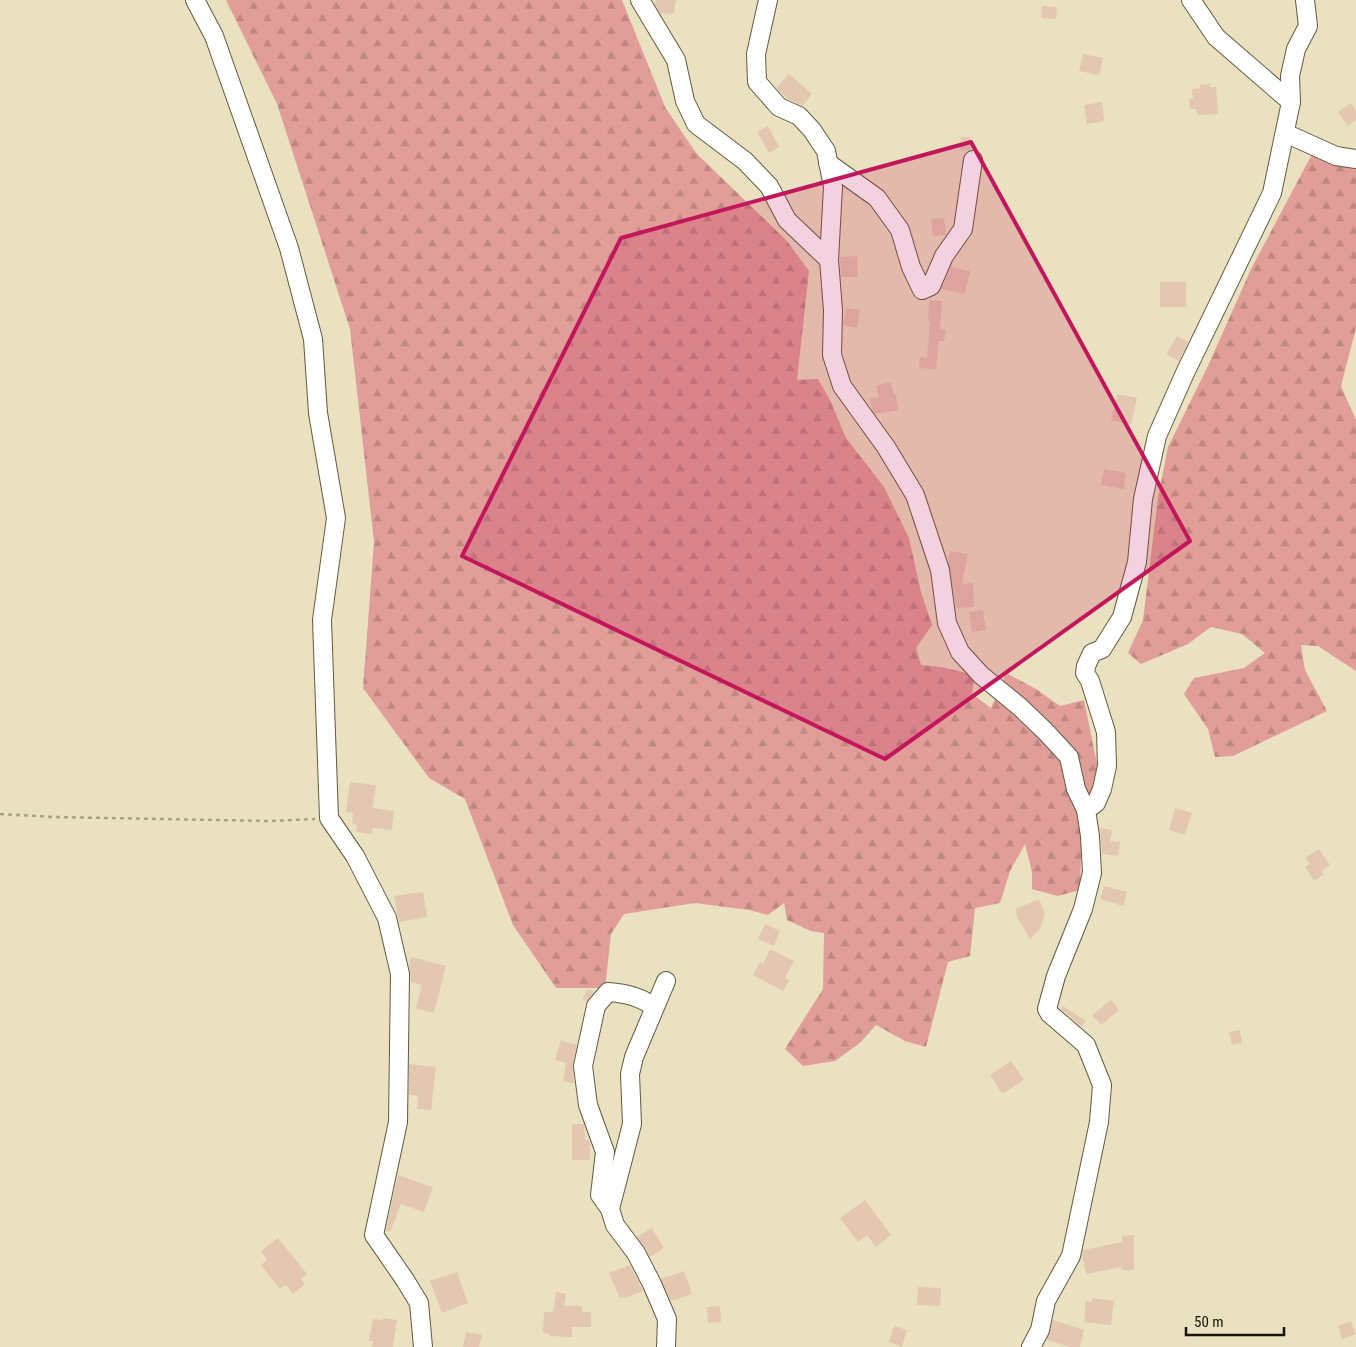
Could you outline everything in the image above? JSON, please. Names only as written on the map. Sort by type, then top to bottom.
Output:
[{"type":"street","points":[[195,0],[214,36],[289,248],[313,339],[318,413],[336,518],[322,620],[329,818],[355,856],[387,918],[400,974],[398,1122],[374,1235],[419,1303],[423,1347]]},
{"type":"street","points":[[640,0],[676,60],[685,101],[696,124],[745,161],[769,186],[787,220],[829,260]]},
{"type":"street","points":[[768,0],[756,54],[758,82],[779,107],[799,116],[812,130],[826,151],[833,187],[829,260],[834,310],[832,355],[842,386],[886,447],[915,495],[940,570],[947,623],[960,652],[981,675],[1020,707],[1046,732],[1069,757],[1076,789],[1086,810],[1090,836],[1092,873],[1083,909],[1056,976],[1047,1009],[1050,1014],[1086,1045],[1102,1085],[1099,1122],[1071,1256],[1046,1301],[1040,1330],[1031,1347]]},
{"type":"street","points":[[1190,0],[1216,37],[1291,102]]},
{"type":"street","points":[[1086,810],[1096,803],[1102,789],[1107,766],[1106,732],[1086,673],[1086,666],[1092,653],[1102,649],[1122,617],[1137,562],[1143,499],[1157,436],[1185,373],[1272,193],[1291,102],[1290,76],[1296,49],[1308,26],[1305,0]]},
{"type":"street","points":[[1285,133],[1336,156],[1356,159]]},
{"type":"street","points":[[828,162],[878,198],[900,230],[911,267],[922,290],[931,286],[944,256],[963,229],[974,160]]},
{"type":"street","points":[[610,1208],[632,1124],[630,1074],[634,1057],[666,981]]},
{"type":"street","points":[[654,1007],[645,1001],[619,993],[608,992],[596,1006],[583,1066],[588,1105],[604,1152],[600,1195],[610,1208],[615,1225],[636,1253],[652,1284],[667,1319],[666,1347]]},
{"type":"path","points":[[0,814],[270,822],[329,818]]},
{"type":"highlighted area","points":[[971,142],[1190,541],[885,759],[462,556],[621,238]]},
{"type":"green space","points":[[226,0],[622,0],[665,107],[696,153],[787,241],[809,271],[797,380],[818,379],[830,400],[846,438],[884,487],[909,538],[921,592],[932,625],[916,648],[921,665],[941,667],[975,675],[972,694],[991,708],[1006,673],[1036,689],[1060,706],[1084,700],[1099,774],[1082,820],[1080,890],[1058,896],[1032,889],[1032,872],[1025,844],[1010,871],[1000,903],[975,908],[970,956],[948,962],[926,1047],[905,1041],[876,1025],[860,1043],[835,1061],[803,1066],[785,1049],[823,989],[824,933],[811,931],[787,920],[784,903],[768,915],[749,910],[695,903],[624,914],[611,934],[605,988],[556,988],[513,925],[465,799],[429,778],[363,688],[374,542],[350,329],[277,104]]},
{"type":"green space","points":[[1311,156],[1356,163],[1356,328],[1341,386],[1356,420],[1356,671],[1318,646],[1301,645],[1305,670],[1327,711],[1233,756],[1215,757],[1208,729],[1184,694],[1194,678],[1244,668],[1265,653],[1242,634],[1211,627],[1188,644],[1141,664],[1128,653],[1143,620],[1158,498],[1168,447],[1207,368],[1251,269]]},
{"type":"building","points":[[656,0],[676,0],[674,14],[660,13],[655,5]]},
{"type":"building","points":[[1042,6],[1057,7],[1056,19],[1041,18]]},
{"type":"building","points":[[1083,54],[1103,58],[1099,75],[1079,71]]},
{"type":"building","points":[[789,74],[812,94],[802,106],[788,99],[776,88]]},
{"type":"building","points":[[1210,84],[1210,87],[1216,87],[1218,114],[1197,115],[1196,109],[1190,109],[1189,99],[1193,99],[1192,89],[1200,88],[1200,85]]},
{"type":"building","points":[[1102,102],[1104,121],[1087,124],[1084,105]]},
{"type":"building","points":[[1351,103],[1356,110],[1356,120],[1348,126],[1338,112]]},
{"type":"building","points":[[768,126],[779,147],[769,153],[757,132]]},
{"type":"building","points":[[961,137],[970,137],[970,150],[960,150]]},
{"type":"building","points":[[944,218],[946,235],[933,236],[931,219]]},
{"type":"building","points":[[857,256],[858,277],[841,277],[840,257]]},
{"type":"building","points":[[951,267],[970,271],[965,294],[941,289]]},
{"type":"building","points":[[1160,282],[1186,282],[1186,307],[1160,307]]},
{"type":"building","points":[[929,300],[942,301],[940,329],[946,330],[944,341],[939,341],[936,369],[919,368],[920,357],[927,358],[930,321],[928,321]]},
{"type":"building","points":[[846,308],[860,310],[857,328],[843,325]]},
{"type":"building","points":[[1177,336],[1188,342],[1179,361],[1166,354]]},
{"type":"building","points":[[891,382],[894,395],[896,394],[898,410],[875,414],[870,399],[879,397],[876,386]]},
{"type":"building","points":[[1117,394],[1137,398],[1131,425],[1111,420]]},
{"type":"building","points":[[1104,469],[1126,473],[1124,489],[1101,485]]},
{"type":"building","points":[[950,551],[968,554],[962,584],[973,583],[974,607],[956,608],[948,560]]},
{"type":"building","points":[[983,610],[986,630],[972,632],[969,612]]},
{"type":"building","points":[[350,782],[376,785],[373,808],[394,811],[392,830],[373,828],[372,834],[356,832],[357,825],[352,824],[353,813],[346,812]]},
{"type":"building","points":[[1175,808],[1192,813],[1185,835],[1169,830]]},
{"type":"building","points":[[1100,828],[1112,830],[1110,841],[1120,842],[1118,856],[1102,854]]},
{"type":"building","points":[[1319,849],[1330,865],[1321,871],[1324,874],[1314,881],[1305,867],[1310,864],[1305,858]]},
{"type":"building","points":[[1104,886],[1127,892],[1123,906],[1100,899]]},
{"type":"building","points":[[423,892],[427,917],[399,922],[394,896]]},
{"type":"building","points":[[1039,899],[1045,914],[1040,929],[1030,939],[1017,917],[1016,909]]},
{"type":"building","points":[[765,924],[780,931],[774,946],[758,939]]},
{"type":"building","points":[[770,949],[794,961],[785,978],[789,980],[783,991],[753,975],[760,962],[763,964]]},
{"type":"building","points":[[411,957],[446,966],[434,1013],[416,1008],[422,985],[411,982],[409,964]]},
{"type":"building","points":[[588,989],[594,992],[587,1001],[582,999]]},
{"type":"building","points":[[1111,1000],[1119,1010],[1101,1025],[1092,1015]]},
{"type":"building","points":[[1063,1006],[1086,1021],[1082,1027],[1061,1009]]},
{"type":"building","points":[[1240,1030],[1242,1043],[1232,1045],[1229,1032]]},
{"type":"building","points":[[561,1040],[577,1045],[573,1064],[574,1083],[563,1081],[566,1063],[555,1060]]},
{"type":"building","points":[[1011,1061],[1024,1080],[1002,1094],[990,1075]]},
{"type":"building","points":[[409,1064],[436,1067],[431,1110],[417,1109],[418,1096],[409,1095]]},
{"type":"building","points":[[572,1124],[584,1124],[585,1140],[590,1142],[590,1160],[572,1160]]},
{"type":"building","points":[[398,1175],[433,1187],[424,1212],[401,1204],[390,1232],[386,1230]]},
{"type":"building","points":[[865,1200],[891,1235],[876,1247],[867,1235],[858,1242],[840,1218]]},
{"type":"building","points":[[652,1228],[664,1248],[650,1257],[637,1237]]},
{"type":"building","points":[[1134,1235],[1134,1270],[1122,1270],[1122,1267],[1086,1274],[1082,1255],[1083,1250],[1122,1242],[1122,1236]]},
{"type":"building","points":[[278,1238],[307,1274],[301,1279],[305,1284],[293,1294],[286,1285],[280,1289],[261,1265],[267,1260],[261,1251]]},
{"type":"building","points":[[630,1265],[643,1291],[620,1298],[609,1273]]},
{"type":"building","points":[[684,1271],[692,1294],[671,1301],[661,1279]]},
{"type":"building","points":[[457,1272],[468,1303],[442,1313],[430,1281]]},
{"type":"building","points":[[918,1287],[941,1288],[940,1306],[917,1305]]},
{"type":"building","points":[[556,1292],[566,1294],[564,1306],[582,1306],[582,1312],[591,1312],[591,1327],[572,1327],[572,1337],[550,1336],[550,1334],[543,1333],[544,1312],[553,1312]]},
{"type":"building","points":[[1092,1298],[1114,1301],[1111,1325],[1084,1322],[1086,1301],[1092,1302]]},
{"type":"building","points":[[720,1306],[721,1322],[708,1323],[707,1307]]},
{"type":"building","points":[[383,1318],[397,1320],[393,1347],[372,1347],[373,1341],[369,1341],[373,1319],[383,1320]]},
{"type":"building","points":[[1053,1320],[1084,1330],[1080,1347],[1070,1347],[1047,1340]]},
{"type":"building","points":[[1351,1321],[1356,1334],[1342,1339],[1338,1326]]},
{"type":"building","points":[[894,1326],[907,1330],[902,1347],[889,1342]]},
{"type":"building","points":[[466,1332],[482,1335],[479,1347],[463,1347]]}]
